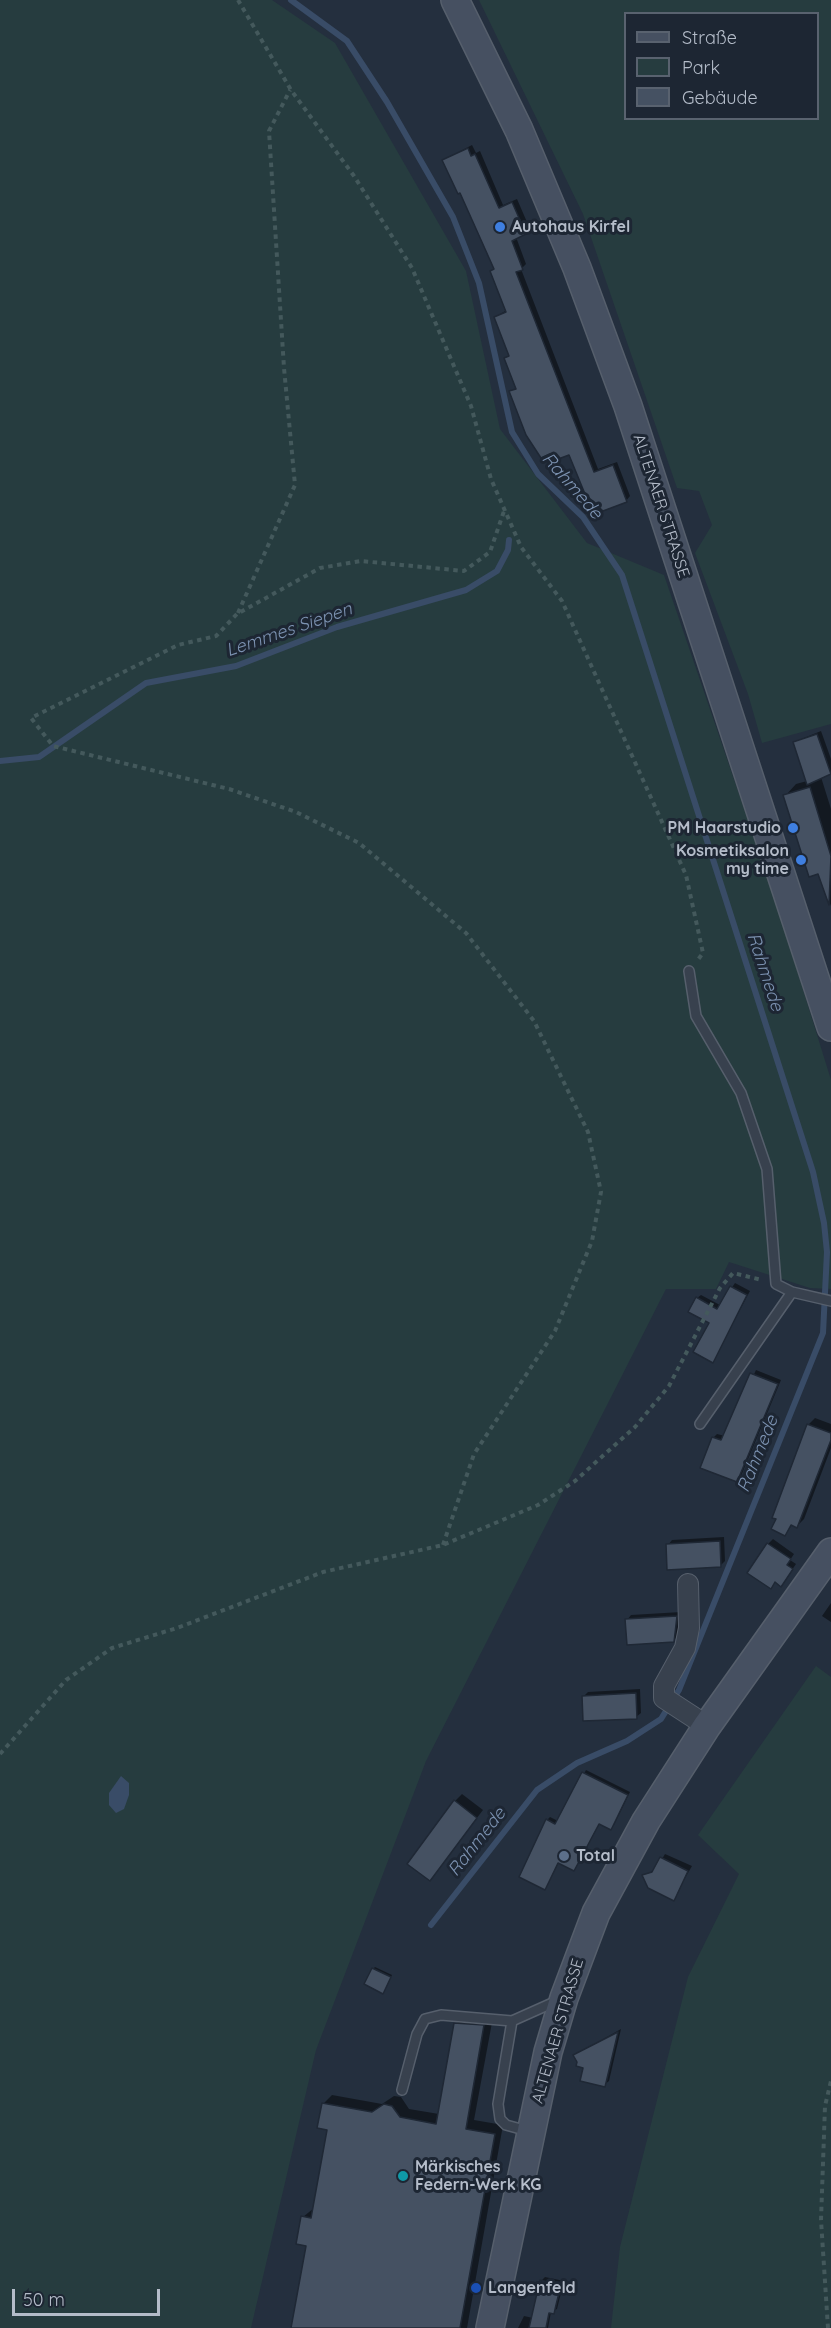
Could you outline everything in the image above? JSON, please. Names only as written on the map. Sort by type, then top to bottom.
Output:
[{"type":"main road","name":"ALTENAER STRASSE","points":[[455,0],[523,141],[577,268],[628,406],[831,1027]]},
{"type":"main road","name":"ALTENAER STRASSE","points":[[490,2328],[530,2131],[564,1998],[596,1913],[646,1821],[707,1726],[831,1552]]},
{"type":"street","points":[[688,1584],[689,1628],[685,1648],[664,1686],[671,1703],[707,1726]]},
{"type":"lane","points":[[689,971],[696,1016],[741,1093],[767,1169],[776,1284],[792,1292],[830,1301]]},
{"type":"lane","points":[[700,1424],[792,1292]]},
{"type":"lane","points":[[402,2090],[417,2034],[425,2019],[441,2015],[512,2021],[564,1998]]},
{"type":"lane","points":[[512,2021],[498,2104],[500,2119],[506,2125],[530,2131]]},
{"type":"path","points":[[238,0],[291,90],[354,177],[412,268],[471,406],[491,479],[521,547],[562,601],[686,875],[703,953],[689,971]]},
{"type":"path","points":[[237,614],[295,485],[284,368],[269,131],[291,90]]},
{"type":"path","points":[[443,1545],[474,1454],[555,1331],[592,1241],[602,1192],[588,1132],[534,1022],[466,933],[432,901],[359,843],[296,812],[229,789],[53,746],[32,718],[178,645],[216,636],[237,614],[320,568],[361,561],[464,571],[490,552],[505,508]]},
{"type":"path","points":[[0,1754],[66,1680],[112,1648],[177,1628],[323,1572],[443,1545],[538,1505],[575,1481],[635,1427],[669,1386],[720,1288],[733,1273],[776,1284]]},
{"type":"path","points":[[828,2328],[821,2220],[825,2106],[831,2080]]},
{"type":"green space","points":[[0,0],[272,0],[335,43],[466,271],[500,429],[587,543],[664,575],[776,902],[831,1080],[831,1289],[810,1288],[729,1262],[716,1289],[666,1289],[426,1761],[316,2050],[251,2328],[0,2328]]},
{"type":"green space","points":[[479,0],[831,0],[831,724],[762,743],[748,694],[695,553],[712,525],[699,491],[677,488],[583,214]]},
{"type":"green space","points":[[816,1666],[831,1677],[831,2328],[611,2328],[620,2247],[688,1977],[739,1874],[698,1835]]},
{"type":"water","points":[[121,1776],[129,1783],[129,1795],[124,1809],[116,1813],[109,1805],[109,1793]]},
{"type":"building","points":[[468,148],[471,156],[475,154],[499,208],[512,202],[526,234],[512,241],[523,270],[516,272],[594,472],[613,465],[627,502],[603,511],[585,494],[569,455],[553,461],[550,454],[541,458],[526,435],[509,391],[516,389],[504,358],[509,356],[494,317],[506,312],[490,271],[494,269],[460,193],[458,194],[442,160]]},
{"type":"building","points":[[817,734],[831,774],[807,785],[793,742]]},
{"type":"building","points":[[810,787],[831,856],[829,905],[818,874],[809,877],[783,795]]},
{"type":"building","points":[[730,1286],[747,1295],[713,1363],[693,1352],[709,1323],[688,1312],[696,1297],[717,1309]]},
{"type":"building","points":[[750,1373],[778,1384],[737,1482],[700,1468],[712,1437],[721,1440]]},
{"type":"building","points":[[807,1424],[831,1433],[831,1440],[797,1528],[791,1525],[785,1536],[771,1529],[776,1519],[772,1518]]},
{"type":"building","points":[[720,1541],[721,1567],[667,1570],[666,1544]]},
{"type":"building","points":[[767,1543],[791,1559],[787,1565],[793,1569],[781,1587],[775,1582],[771,1589],[747,1573]]},
{"type":"building","points":[[677,1616],[674,1642],[627,1645],[625,1619]]},
{"type":"building","points":[[636,1693],[637,1719],[583,1721],[582,1696]]},
{"type":"building","points":[[582,1772],[628,1795],[611,1830],[599,1824],[574,1871],[558,1863],[545,1890],[519,1877],[546,1819],[555,1824]]},
{"type":"building","points":[[454,1800],[477,1818],[430,1881],[407,1864]]},
{"type":"building","points":[[660,1857],[688,1871],[674,1901],[648,1888],[642,1875],[652,1872]]},
{"type":"building","points":[[372,1968],[391,1977],[383,1994],[364,1984]]},
{"type":"building","name":"Märkisches Federn-Werk KG","points":[[454,2023],[484,2025],[466,2129],[495,2134],[460,2328],[291,2328],[306,2246],[296,2244],[301,2216],[311,2218],[327,2130],[317,2128],[322,2103],[372,2112],[384,2104],[392,2106],[400,2117],[436,2124]]},
{"type":"building","points":[[618,2032],[605,2087],[580,2081],[583,2068],[576,2066],[577,2062],[573,2055]]},
{"type":"building","points":[[540,2280],[561,2285],[554,2314],[549,2313],[546,2328],[529,2328]]},
{"type":"waterway","name":"Rahmede","points":[[291,0],[347,41],[387,102],[453,217],[479,283],[512,432],[538,474],[583,517],[622,575],[813,1172],[824,1223],[827,1252],[823,1333],[679,1690],[661,1719],[627,1741],[577,1763],[537,1790],[431,1925]]},
{"type":"waterway","name":"Lemmes Siepen","points":[[0,761],[39,757],[146,683],[236,666],[337,627],[466,590],[497,571],[508,550],[509,540]]},
{"type":"place","name":"Autohaus Kirfel","points":[[500,227]]},
{"type":"place","name":"PM Haarstudio","points":[[793,828]]},
{"type":"place","name":"Kosmetiksalon my time","points":[[801,860]]},
{"type":"place","name":"Total","points":[[564,1856]]},
{"type":"place","name":"Märkisches Federn-Werk KG","points":[[403,2176]]},
{"type":"place","name":"Langenfeld","points":[[476,2288]]}]
